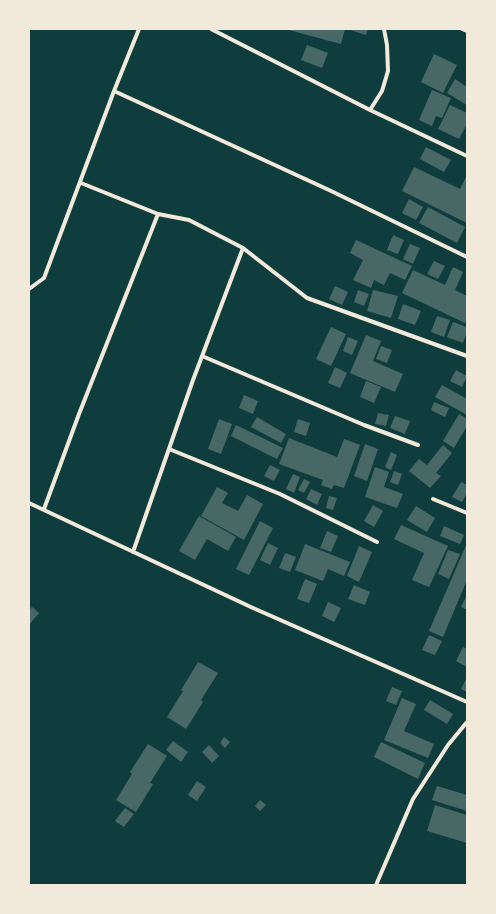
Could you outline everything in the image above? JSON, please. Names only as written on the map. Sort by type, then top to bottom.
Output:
[{"type":"street","points":[[29,289],[44,278],[114,91],[139,29]]},
{"type":"street","points":[[211,29],[370,110],[467,156]]},
{"type":"street","points":[[370,110],[382,91],[388,71],[387,45],[384,29]]},
{"type":"street","points":[[462,29],[467,31]]},
{"type":"street","points":[[114,91],[314,183],[467,257]]},
{"type":"street","points":[[80,183],[158,214],[189,220],[243,248],[307,298],[467,356]]},
{"type":"street","points":[[44,509],[79,414],[158,214]]},
{"type":"street","points":[[133,552],[202,356],[243,248]]},
{"type":"street","points":[[202,356],[364,425],[418,445]]},
{"type":"street","points":[[169,449],[280,494],[377,542]]},
{"type":"street","points":[[433,500],[467,513]]},
{"type":"street","points":[[29,503],[253,608],[467,702]]},
{"type":"street","points":[[376,885],[413,799],[448,746],[467,722]]},
{"type":"building","points":[[285,29],[345,29],[341,44]]},
{"type":"building","points":[[347,29],[368,29],[366,35]]},
{"type":"building","points":[[307,45],[328,53],[322,68],[301,60]]},
{"type":"building","points":[[434,54],[457,65],[443,93],[421,82]]},
{"type":"building","points":[[455,79],[467,87],[467,105],[447,93]]},
{"type":"building","points":[[432,90],[451,98],[442,118],[436,116],[432,126],[419,120]]},
{"type":"building","points":[[450,105],[467,113],[467,124],[459,139],[438,129]]},
{"type":"building","points":[[426,147],[451,160],[444,172],[420,159]]},
{"type":"building","points":[[414,167],[460,189],[467,175],[467,223],[402,191]]},
{"type":"building","points":[[409,199],[423,207],[416,220],[402,213]]},
{"type":"building","points":[[428,207],[465,227],[457,243],[419,223]]},
{"type":"building","points":[[393,235],[404,240],[398,254],[387,250]]},
{"type":"building","points":[[356,240],[412,266],[405,280],[390,273],[384,285],[374,280],[371,288],[353,280],[363,260],[350,253]]},
{"type":"building","points":[[410,244],[420,248],[413,264],[403,259]]},
{"type":"building","points":[[434,261],[445,266],[438,279],[427,274]]},
{"type":"building","points":[[453,267],[463,272],[455,290],[467,296],[467,319],[465,323],[402,293],[413,270],[445,285]]},
{"type":"building","points":[[335,286],[348,292],[342,305],[329,299]]},
{"type":"building","points":[[358,290],[369,294],[364,306],[354,302]]},
{"type":"building","points":[[373,290],[398,296],[391,318],[367,311]]},
{"type":"building","points":[[403,304],[421,311],[415,325],[398,319]]},
{"type":"building","points":[[437,316],[450,320],[444,337],[431,332]]},
{"type":"building","points":[[453,322],[467,327],[467,332],[463,343],[447,337]]},
{"type":"building","points":[[331,327],[346,334],[331,366],[316,359]]},
{"type":"building","points":[[366,335],[381,341],[373,361],[403,374],[395,392],[350,373]]},
{"type":"building","points":[[348,337],[358,341],[352,355],[343,351]]},
{"type":"building","points":[[381,346],[392,350],[387,363],[376,359]]},
{"type":"building","points":[[335,367],[347,373],[340,388],[328,383]]},
{"type":"building","points":[[456,370],[467,376],[462,387],[450,381]]},
{"type":"building","points":[[366,381],[381,387],[374,403],[360,397]]},
{"type":"building","points":[[442,385],[467,399],[467,415],[435,397]]},
{"type":"building","points":[[244,395],[258,401],[253,414],[239,408]]},
{"type":"building","points":[[434,402],[449,408],[445,417],[431,410]]},
{"type":"building","points":[[378,413],[389,415],[386,426],[375,424]]},
{"type":"building","points":[[459,414],[467,419],[467,426],[454,448],[443,441]]},
{"type":"building","points":[[395,416],[410,421],[405,434],[390,428]]},
{"type":"building","points":[[257,417],[286,434],[281,443],[251,427]]},
{"type":"building","points":[[219,419],[232,424],[221,454],[208,449]]},
{"type":"building","points":[[298,419],[310,423],[306,436],[294,432]]},
{"type":"building","points":[[236,425],[283,448],[277,459],[231,436]]},
{"type":"building","points":[[289,438],[337,457],[344,439],[360,445],[344,488],[334,485],[332,489],[321,485],[323,480],[279,464]]},
{"type":"building","points":[[365,444],[378,449],[367,481],[354,476]]},
{"type":"building","points":[[443,445],[452,453],[436,473],[441,476],[430,488],[409,471],[419,459],[427,465]]},
{"type":"building","points":[[391,452],[397,455],[391,470],[385,467]]},
{"type":"building","points":[[270,465],[280,470],[274,481],[264,476]]},
{"type":"building","points":[[375,467],[389,472],[384,487],[403,494],[397,508],[365,497]]},
{"type":"building","points":[[394,471],[402,474],[398,485],[390,482]]},
{"type":"building","points":[[293,474],[300,477],[294,493],[286,489]]},
{"type":"building","points":[[304,479],[310,482],[304,493],[298,490]]},
{"type":"building","points":[[461,482],[467,485],[467,493],[462,502],[452,497]]},
{"type":"building","points":[[217,487],[228,493],[222,503],[238,511],[247,495],[263,504],[244,540],[201,516]]},
{"type":"building","points":[[311,489],[322,494],[317,505],[306,499]]},
{"type":"building","points":[[329,496],[337,498],[333,510],[326,508]]},
{"type":"building","points":[[373,505],[383,511],[374,527],[364,521]]},
{"type":"building","points":[[416,506],[435,518],[427,532],[407,520]]},
{"type":"building","points":[[199,516],[236,537],[228,551],[207,539],[195,560],[179,551]]},
{"type":"building","points":[[260,521],[273,528],[249,575],[236,569]]},
{"type":"building","points":[[401,525],[448,546],[429,587],[412,580],[424,553],[394,539]]},
{"type":"building","points":[[444,526],[464,535],[460,544],[440,536]]},
{"type":"building","points":[[327,531],[338,536],[331,552],[320,548]]},
{"type":"building","points":[[268,543],[278,548],[270,565],[260,560]]},
{"type":"building","points":[[467,543],[467,580],[443,637],[429,631]]},
{"type":"building","points":[[305,544],[350,562],[344,576],[328,569],[323,581],[295,570]]},
{"type":"building","points":[[359,546],[372,552],[359,582],[347,576]]},
{"type":"building","points":[[448,550],[460,554],[449,579],[438,574]]},
{"type":"building","points":[[285,553],[296,557],[290,572],[279,568]]},
{"type":"building","points":[[305,579],[317,584],[309,603],[297,599]]},
{"type":"building","points":[[354,585],[370,592],[365,605],[348,599]]},
{"type":"building","points":[[467,595],[467,610],[461,607]]},
{"type":"building","points":[[328,602],[341,608],[334,622],[322,616]]},
{"type":"building","points":[[32,607],[39,613],[29,625],[29,610]]},
{"type":"building","points":[[429,635],[442,641],[435,655],[422,650]]},
{"type":"building","points":[[463,647],[467,649],[467,667],[456,661]]},
{"type":"building","points":[[198,662],[218,673],[201,700],[203,702],[186,729],[167,717]]},
{"type":"building","points":[[467,677],[467,692],[461,689]]},
{"type":"building","points":[[392,687],[402,691],[396,705],[386,701]]},
{"type":"building","points":[[402,698],[416,704],[404,731],[434,744],[428,758],[384,740]]},
{"type":"building","points":[[430,700],[453,714],[447,724],[424,710]]},
{"type":"building","points":[[224,737],[230,742],[225,748],[220,743]]},
{"type":"building","points":[[173,741],[188,752],[181,762],[166,750]]},
{"type":"building","points":[[381,742],[425,763],[418,779],[374,757]]},
{"type":"building","points":[[148,744],[167,756],[150,783],[153,784],[136,812],[116,800],[132,774],[130,772]]},
{"type":"building","points":[[209,745],[219,756],[212,763],[202,752]]},
{"type":"building","points":[[197,781],[206,787],[197,801],[188,795]]},
{"type":"building","points":[[437,786],[467,795],[467,811],[432,800]]},
{"type":"building","points":[[260,800],[266,805],[260,811],[255,806]]},
{"type":"building","points":[[435,805],[467,815],[467,843],[427,831]]},
{"type":"building","points":[[125,808],[134,814],[124,827],[115,821]]}]
